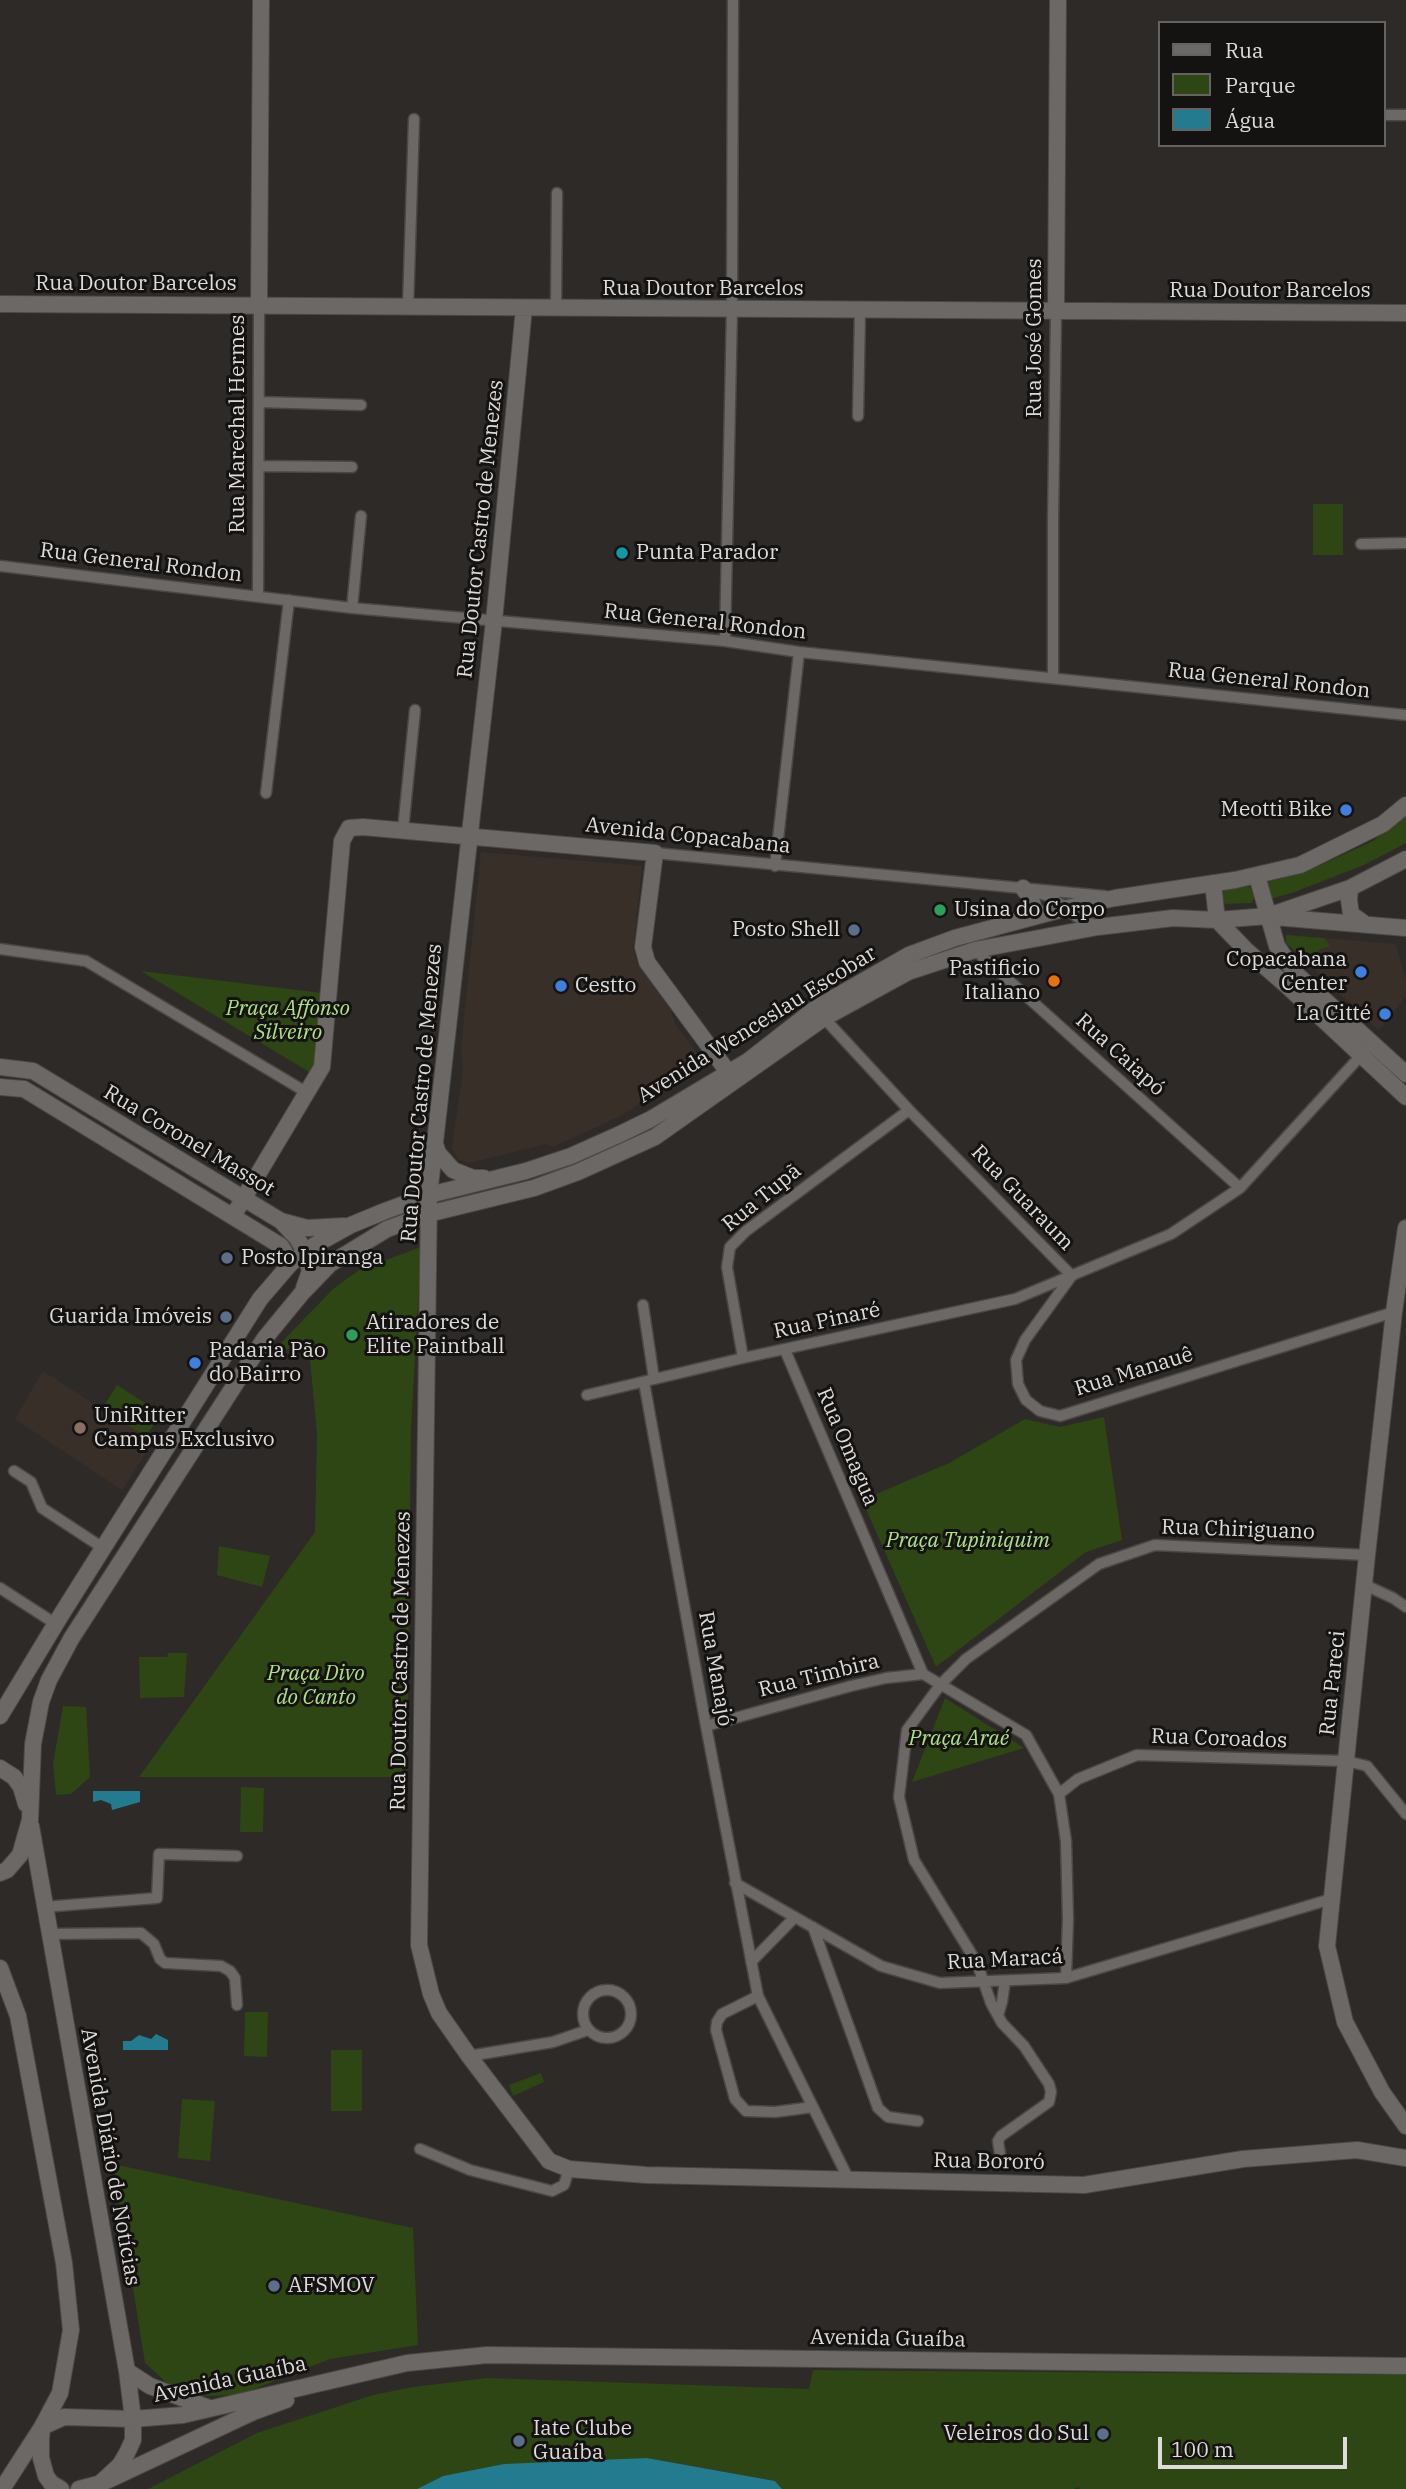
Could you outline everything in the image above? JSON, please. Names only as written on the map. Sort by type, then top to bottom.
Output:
[{"type":"street","name":"Rua Marechal Hermes","points":[[258,596],[261,0]]},
{"type":"street","points":[[725,641],[733,309],[733,0]]},
{"type":"street","name":"Rua José Gomes","points":[[1053,677],[1058,0]]},
{"type":"street","points":[[1385,115],[1406,116]]},
{"type":"street","points":[[408,307],[414,120]]},
{"type":"street","points":[[556,193],[556,308]]},
{"type":"street","name":"Rua Doutor Barcelos","points":[[0,304],[1406,313]]},
{"type":"street","name":"Rua Doutor Castro de Menezes","points":[[524,308],[494,621],[429,1195],[419,1945],[431,1994],[439,2013],[549,2161],[569,2169]]},
{"type":"street","points":[[858,416],[860,311]]},
{"type":"street","points":[[260,402],[361,405]]},
{"type":"street","points":[[259,466],[352,467]]},
{"type":"street","points":[[352,608],[361,516]]},
{"type":"street","points":[[1362,544],[1406,543]]},
{"type":"street","name":"Rua General Rondon","points":[[0,566],[352,608],[725,641],[799,652],[1406,715]]},
{"type":"street","points":[[266,793],[289,600]]},
{"type":"street","points":[[775,866],[799,652]]},
{"type":"street","points":[[403,830],[415,710]]},
{"type":"street","name":"Avenida Wenceslau Escobar","points":[[2,1707],[260,1299],[290,1263],[305,1252],[351,1225],[429,1195],[526,1171],[571,1156],[651,1119],[748,1061],[816,1008],[909,955],[955,938],[1067,908],[1257,876],[1300,865],[1384,824],[1406,805]]},
{"type":"street","name":"Avenida Copacabana","points":[[306,1092],[322,1067],[342,841],[349,828],[469,836],[1115,898]]},
{"type":"street","points":[[655,853],[643,947],[647,962],[728,1072],[712,1099]]},
{"type":"street","name":"Avenida Wenceslau Escobar","points":[[30,1820],[33,1744],[41,1702],[49,1680],[71,1639],[265,1338],[330,1264],[387,1229],[428,1214],[534,1188],[578,1172],[655,1137],[824,1018],[908,972],[975,950],[1098,927],[1173,918],[1217,920],[1268,916],[1350,888],[1406,859]]},
{"type":"street","points":[[1257,876],[1277,946],[1291,979]]},
{"type":"street","points":[[1213,883],[1217,920],[1247,951],[1291,979],[1366,1049],[1406,1097]]},
{"type":"street","points":[[1023,888],[1034,908],[1032,917]]},
{"type":"street","name":"Avenida Copacabana","points":[[1023,888],[1051,897],[1077,917],[1098,927]]},
{"type":"street","points":[[1350,888],[1351,914],[1365,924]]},
{"type":"street","points":[[1268,916],[1406,928]]},
{"type":"street","points":[[0,949],[86,961],[306,1092],[233,1216]]},
{"type":"street","name":"Rua Caiapó","points":[[975,950],[1240,1188]]},
{"type":"street","name":"Rua Guaraum","points":[[824,1018],[909,1110],[1072,1276],[1171,1234],[1240,1188],[1366,1049]]},
{"type":"street","points":[[1366,1049],[1406,1074]]},
{"type":"street","name":"Rua Coronel Massot","points":[[0,1067],[33,1071],[281,1221],[297,1238],[305,1252]]},
{"type":"street","name":"Rua Coronel Massot","points":[[0,1087],[24,1089],[281,1246],[290,1263]]},
{"type":"street","name":"Rua Tupã","points":[[743,1358],[727,1267],[730,1247],[746,1230],[909,1110]]},
{"type":"street","points":[[435,1142],[438,1153],[453,1170],[473,1178],[496,1178]]},
{"type":"street","points":[[281,1221],[307,1228],[351,1225]]},
{"type":"street","points":[[387,1229],[412,1227],[424,1232],[428,1238]]},
{"type":"street","name":"Rua Pareci","points":[[1406,1228],[1367,1555],[1327,1946],[1345,2022],[1382,2092],[1406,2126]]},
{"type":"street","points":[[302,1293],[310,1271],[305,1252]]},
{"type":"street","name":"Rua Manauê","points":[[1072,1276],[1025,1339],[1016,1360],[1018,1384],[1026,1400],[1040,1411],[1060,1416],[1394,1312]]},
{"type":"street","name":"Rua Pinaré","points":[[587,1395],[1015,1299],[1072,1276]]},
{"type":"street","name":"Rua Manajó","points":[[643,1305],[649,1380],[706,1726],[758,1996],[849,2180]]},
{"type":"street","points":[[1394,1312],[1406,1325]]},
{"type":"street","name":"Rua Omagua","points":[[785,1350],[923,1674]]},
{"type":"street","points":[[14,1471],[31,1482],[42,1508],[103,1548]]},
{"type":"street","name":"Rua Chiriguano","points":[[941,1684],[966,1659],[1099,1564],[1155,1545],[1367,1555]]},
{"type":"street","points":[[1365,1585],[1406,1607]]},
{"type":"street","points":[[0,1588],[56,1624]]},
{"type":"street","points":[[923,1674],[1026,1735],[1059,1794],[1066,1841],[1066,1978]]},
{"type":"street","name":"Rua Timbira","points":[[706,1726],[850,1686],[923,1674]]},
{"type":"street","points":[[941,1684],[907,1730],[899,1797],[914,1860],[977,1963],[990,2003],[1024,2046],[1049,2084],[1051,2092],[1049,2102],[1000,2136],[1000,2154]]},
{"type":"street","name":"Rua Coroados","points":[[1059,1794],[1078,1779],[1137,1755],[1346,1761],[1367,1766],[1406,1814]]},
{"type":"street","points":[[0,1768],[14,1777],[21,1787],[30,1820],[20,1855],[7,1870],[0,1873]]},
{"type":"street","name":"Avenida Diário de Notícias","points":[[30,1820],[127,2371],[133,2419],[133,2440],[127,2453],[120,2465],[98,2486]]},
{"type":"street","points":[[44,1907],[157,1898],[159,1854],[237,1856]]},
{"type":"street","name":"Rua Maracá","points":[[735,1883],[881,1966],[940,1983],[1066,1978],[1331,1899]]},
{"type":"street","points":[[751,1962],[795,1917]]},
{"type":"street","points":[[813,1927],[878,2108],[882,2115],[888,2117],[918,2121]]},
{"type":"street","points":[[49,1934],[141,1933],[154,1944],[160,1959],[165,1963],[221,1966],[230,1971],[235,1978],[237,2005]]},
{"type":"street","points":[[0,1968],[18,2016],[64,2263],[71,2330],[60,2393],[42,2427],[2,2489]]},
{"type":"street","points":[[998,2015],[1005,1981]]},
{"type":"street","points":[[469,2056],[553,2042],[588,2030],[602,2038],[610,2038],[624,2031],[631,2017],[628,2001],[622,1995],[607,1989],[592,1994],[586,2000],[582,2015],[588,2030]]},
{"type":"street","points":[[0,1992],[18,2016]]},
{"type":"street","points":[[758,1996],[722,2014],[717,2022],[716,2030],[735,2099],[746,2111],[775,2112],[813,2107]]},
{"type":"street","points":[[420,2149],[470,2170],[552,2192],[564,2185],[569,2169]]},
{"type":"street","name":"Rua Bororó","points":[[569,2169],[646,2175],[1084,2185],[1255,2158],[1357,2150],[1406,2158]]},
{"type":"street","name":"Avenida Guaíba","points":[[42,2427],[73,2416],[158,2419],[212,2409],[371,2370],[407,2363],[487,2355],[1406,2366]]},
{"type":"street","name":"Avenida Guaíba","points":[[79,2489],[98,2486],[253,2412],[371,2370]]},
{"type":"street","points":[[127,2371],[168,2393],[212,2409]]},
{"type":"street","points":[[42,2427],[40,2450],[43,2467],[51,2483],[61,2489]]},
{"type":"shaded area","name":"Cestto","points":[[481,852],[642,866],[633,948],[637,963],[670,1008],[675,1024],[701,1058],[699,1066],[620,1116],[553,1147],[546,1144],[469,1163],[458,1159],[452,1148],[463,1069],[461,1049]]},
{"type":"shaded area","name":"Copacabana Center","points":[[1286,935],[1396,944],[1406,983],[1406,995],[1379,1031],[1286,943]]},
{"type":"shaded area","name":"UniRitter Campus Exclusivo","points":[[43,1371],[153,1442],[122,1490],[15,1419]]},
{"type":"green space","points":[[1313,504],[1343,504],[1343,555],[1313,555]]},
{"type":"green space","points":[[1406,816],[1406,843],[1364,865],[1270,899],[1265,883],[1302,873],[1373,841]]},
{"type":"green space","points":[[1248,886],[1256,893],[1252,903],[1223,904],[1221,892]]},
{"type":"green space","points":[[1286,935],[1324,938],[1330,946],[1318,950],[1318,961],[1306,961],[1286,943]]},
{"type":"green space","name":"Praça Affonso Silveiro","points":[[141,971],[322,993],[319,1051],[311,1073]]},
{"type":"green space","name":"Praça Divo do Canto","points":[[421,1247],[411,1428],[407,1777],[139,1777],[315,1532],[317,1433],[309,1350],[275,1349],[333,1289],[359,1270]]},
{"type":"green space","points":[[117,1385],[161,1413],[146,1437],[102,1409]]},
{"type":"green space","name":"Praça Tupiniquim","points":[[1104,1417],[1122,1540],[1086,1552],[936,1667],[862,1500],[949,1463],[1025,1419],[1060,1427]]},
{"type":"green space","points":[[219,1546],[270,1556],[262,1587],[217,1575]]},
{"type":"green space","points":[[168,1653],[187,1653],[184,1697],[140,1698],[139,1657],[167,1657]]},
{"type":"green space","name":"Praça Araé","points":[[945,1698],[1024,1748],[912,1782]]},
{"type":"green space","points":[[63,1706],[86,1707],[90,1777],[71,1794],[56,1795],[53,1764]]},
{"type":"green space","points":[[241,1787],[264,1788],[263,1832],[240,1832]]},
{"type":"green space","points":[[245,2012],[268,2012],[267,2057],[244,2056]]},
{"type":"green space","points":[[331,2050],[362,2050],[362,2111],[331,2111]]},
{"type":"green space","points":[[541,2073],[544,2082],[513,2096],[509,2085]]},
{"type":"green space","points":[[182,2099],[215,2101],[210,2161],[178,2158]]},
{"type":"green space","name":"AFSMOV","points":[[113,2164],[413,2228],[418,2345],[330,2359],[239,2395],[201,2396],[168,2384],[145,2363]]},
{"type":"green space","points":[[813,2370],[1406,2375],[1406,2489],[782,2489],[775,2481],[647,2458],[443,2476],[417,2489],[148,2489],[257,2433],[373,2395],[413,2387],[487,2378],[809,2389]]},
{"type":"water","points":[[93,1791],[140,1791],[140,1802],[112,1810],[111,1804],[101,1800],[93,1802]]},
{"type":"water","points":[[156,2034],[168,2040],[168,2050],[123,2050],[123,2041],[131,2041],[139,2035],[151,2039]]},
{"type":"water","points":[[647,2458],[775,2481],[782,2489],[417,2489],[443,2476],[504,2464]]},
{"type":"place","name":"Punta Parador","points":[[622,553]]},
{"type":"place","name":"Meotti Bike","points":[[1346,810]]},
{"type":"place","name":"Usina do Corpo","points":[[940,910]]},
{"type":"place","name":"Posto Shell","points":[[854,930]]},
{"type":"place","name":"Copacabana Center","points":[[1361,972]]},
{"type":"place","name":"Pastificio Italiano","points":[[1054,981]]},
{"type":"place","name":"Cestto","points":[[561,986]]},
{"type":"place","name":"La Citté","points":[[1385,1014]]},
{"type":"place","name":"Posto Ipiranga","points":[[227,1258]]},
{"type":"place","name":"Guarida Imóveis","points":[[226,1317]]},
{"type":"place","name":"Atiradores de Elite Paintball","points":[[352,1335]]},
{"type":"place","name":"Padaria Pão do Bairro","points":[[195,1363]]},
{"type":"place","name":"UniRitter Campus Exclusivo","points":[[80,1428]]},
{"type":"place","name":"AFSMOV","points":[[274,2286]]},
{"type":"place","name":"Veleiros do Sul","points":[[1103,2434]]},
{"type":"place","name":"Iate Clube Guaíba","points":[[519,2441]]}]
